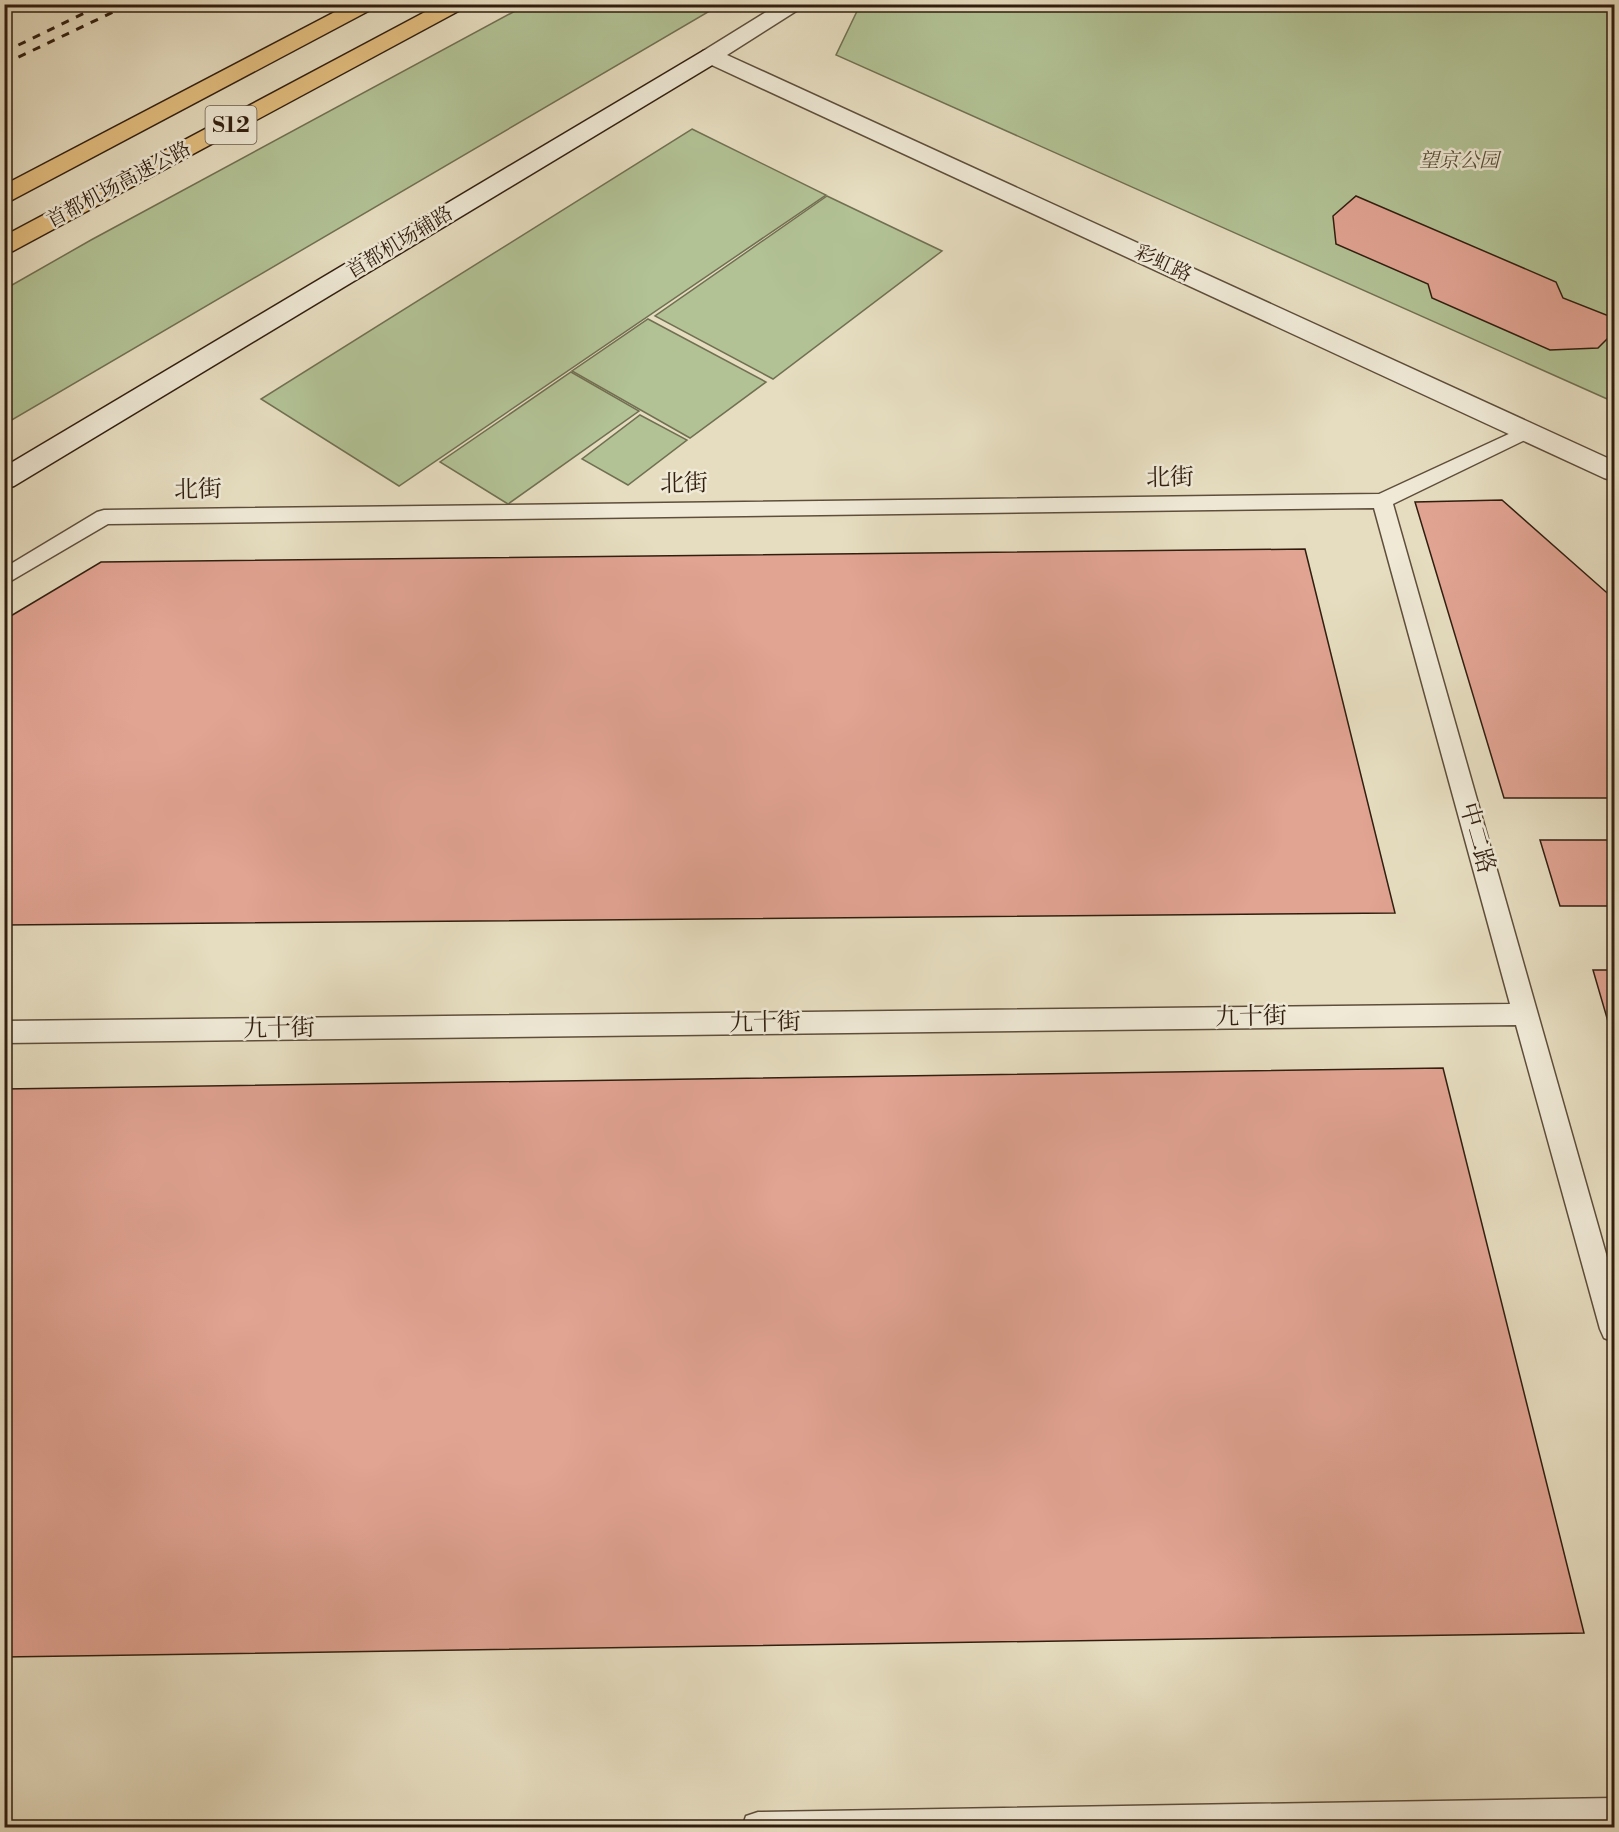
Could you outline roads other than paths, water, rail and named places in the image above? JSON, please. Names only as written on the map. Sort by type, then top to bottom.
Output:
[{"type":"highway","name":"首都机场高速公路","points":[[4,195],[367,4]]},
{"type":"highway","name":"首都机场高速公路","points":[[4,246],[457,4]]},
{"type":"street","points":[[4,7],[10,4]]},
{"type":"street","name":"首都机场辅路","points":[[4,480],[794,4]]},
{"type":"street","name":"彩虹路","points":[[711,56],[1614,472]]},
{"type":"lane","points":[[1382,501],[1526,432]]},
{"type":"lane","name":"北街","points":[[4,578],[104,517],[1382,501]]},
{"type":"lane","name":"中二路","points":[[1382,501],[1614,1329]]},
{"type":"lane","name":"九十街","points":[[4,1032],[1526,1014]]},
{"type":"lane","points":[[758,1827],[1614,1814]]},
{"type":"railway","points":[[4,52],[103,4]]},
{"type":"railway","points":[[4,64],[130,4]]},
{"type":"park label","name":"望京公园","points":[[1459,161]]}]
